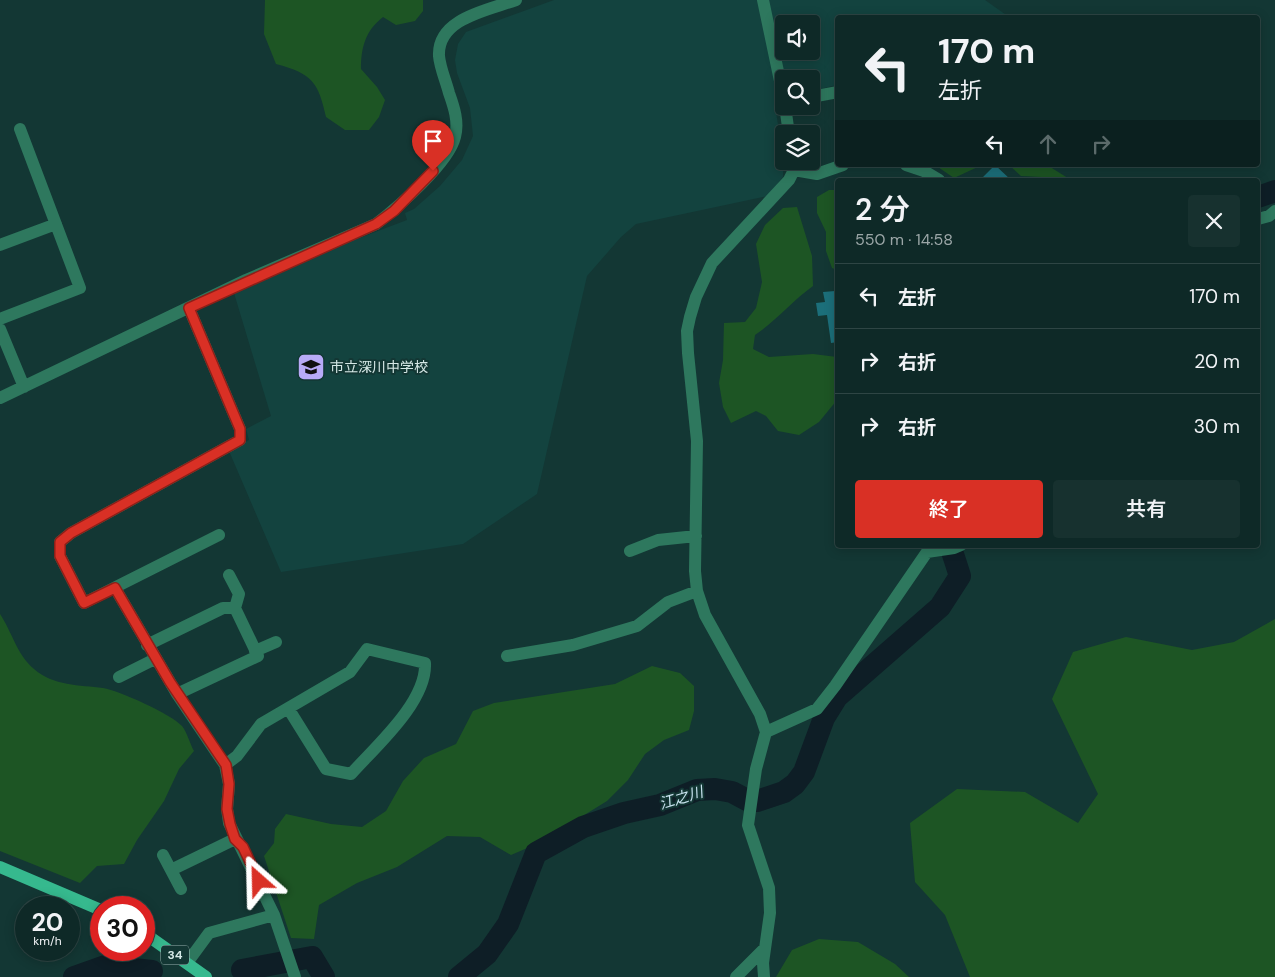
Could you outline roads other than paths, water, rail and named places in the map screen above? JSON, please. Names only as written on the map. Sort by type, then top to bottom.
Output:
[{"type":"main road","points":[[0,867],[90,905]]},
{"type":"main road","name":"34","points":[[155,941],[206,977]]},
{"type":"street","points":[[0,398],[189,308],[376,224],[394,211],[441,163],[451,150],[455,137],[455,114],[439,55],[448,29],[460,21],[516,0]]},
{"type":"street","points":[[763,0],[778,70]]},
{"type":"street","points":[[820,95],[835,93]]},
{"type":"street","points":[[0,319],[80,288],[20,129]]},
{"type":"street","points":[[806,170],[817,174],[837,167]]},
{"type":"street","points":[[912,167],[936,178]]},
{"type":"street","points":[[764,977],[764,949],[770,913],[769,888],[748,825],[756,769],[766,732],[760,714],[705,615],[697,591],[697,441],[687,331],[696,297],[712,263],[782,189],[792,170]]},
{"type":"street","points":[[1260,218],[1269,216],[1275,211]]},
{"type":"street","points":[[0,244],[56,224]]},
{"type":"street","points":[[189,308],[240,429],[240,440],[71,533],[60,542],[60,556],[84,603],[219,535]]},
{"type":"street","points":[[0,329],[24,387]]},
{"type":"street","points":[[630,551],[658,540],[696,536]]},
{"type":"street","points":[[766,732],[817,709],[835,686],[927,552],[954,548]]},
{"type":"street","points":[[178,694],[258,656],[235,608],[239,594],[229,575]]},
{"type":"street","points":[[115,588],[155,658],[226,765],[229,784],[227,809],[235,839],[243,847],[274,915],[296,977]]},
{"type":"street","points":[[507,656],[573,645],[637,626],[668,602],[697,591]]},
{"type":"street","points":[[147,645],[223,608],[235,608]]},
{"type":"street","points":[[255,650],[276,642]]},
{"type":"street","points":[[226,765],[237,756],[262,724],[288,708],[350,672],[367,649],[424,664],[425,672],[410,707],[351,774],[326,769],[288,708]]},
{"type":"street","points":[[119,677],[155,658]]},
{"type":"street","points":[[171,870],[235,839]]},
{"type":"street","points":[[163,855],[182,890]]},
{"type":"street","points":[[187,963],[209,933],[274,915]]},
{"type":"street","points":[[736,977],[764,949]]},
{"type":"waterway","name":"江之川","points":[[1260,196],[1275,191]]},
{"type":"waterway","name":"江之川","points":[[459,977],[487,954],[508,924],[536,853],[583,827],[624,813],[660,805],[697,790],[715,789],[732,792],[747,800],[757,801],[784,792],[795,784],[804,772],[824,718],[837,697],[940,607],[960,576],[951,548]]},
{"type":"waterway","name":"江之川","points":[[242,970],[312,957],[324,977]]},
{"type":"waterway","name":"江之川","points":[[74,977],[105,966],[152,971]]},
{"type":"place","name":"市立深川中学校","points":[[311,367]]}]
